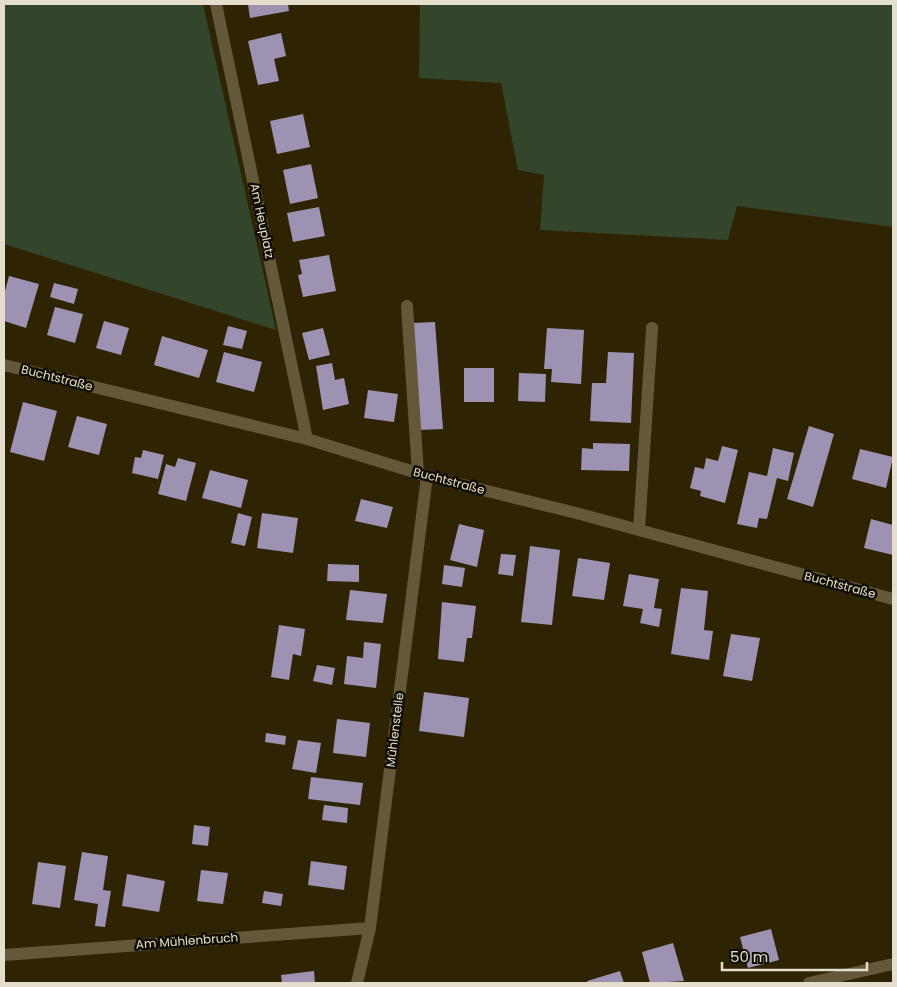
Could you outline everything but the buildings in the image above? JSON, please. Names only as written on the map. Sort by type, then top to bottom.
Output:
[{"type":"street","name":"Am Heuplatz","points":[[216,4],[307,439]]},
{"type":"street","name":"Mühlenstelle","points":[[357,983],[370,928],[422,474],[407,306]]},
{"type":"street","points":[[638,530],[652,328]]},
{"type":"street","name":"Buchtstraße","points":[[4,365],[307,439],[422,474],[893,599]]},
{"type":"street","name":"Am Mühlenbruch","points":[[4,955],[370,928]]},
{"type":"street","points":[[809,983],[893,964]]},
{"type":"green space","points":[[4,4],[203,4],[276,330],[4,244]]},
{"type":"green space","points":[[420,4],[893,4],[893,227],[737,206],[728,240],[540,230],[544,175],[518,170],[501,83],[419,78]]}]
